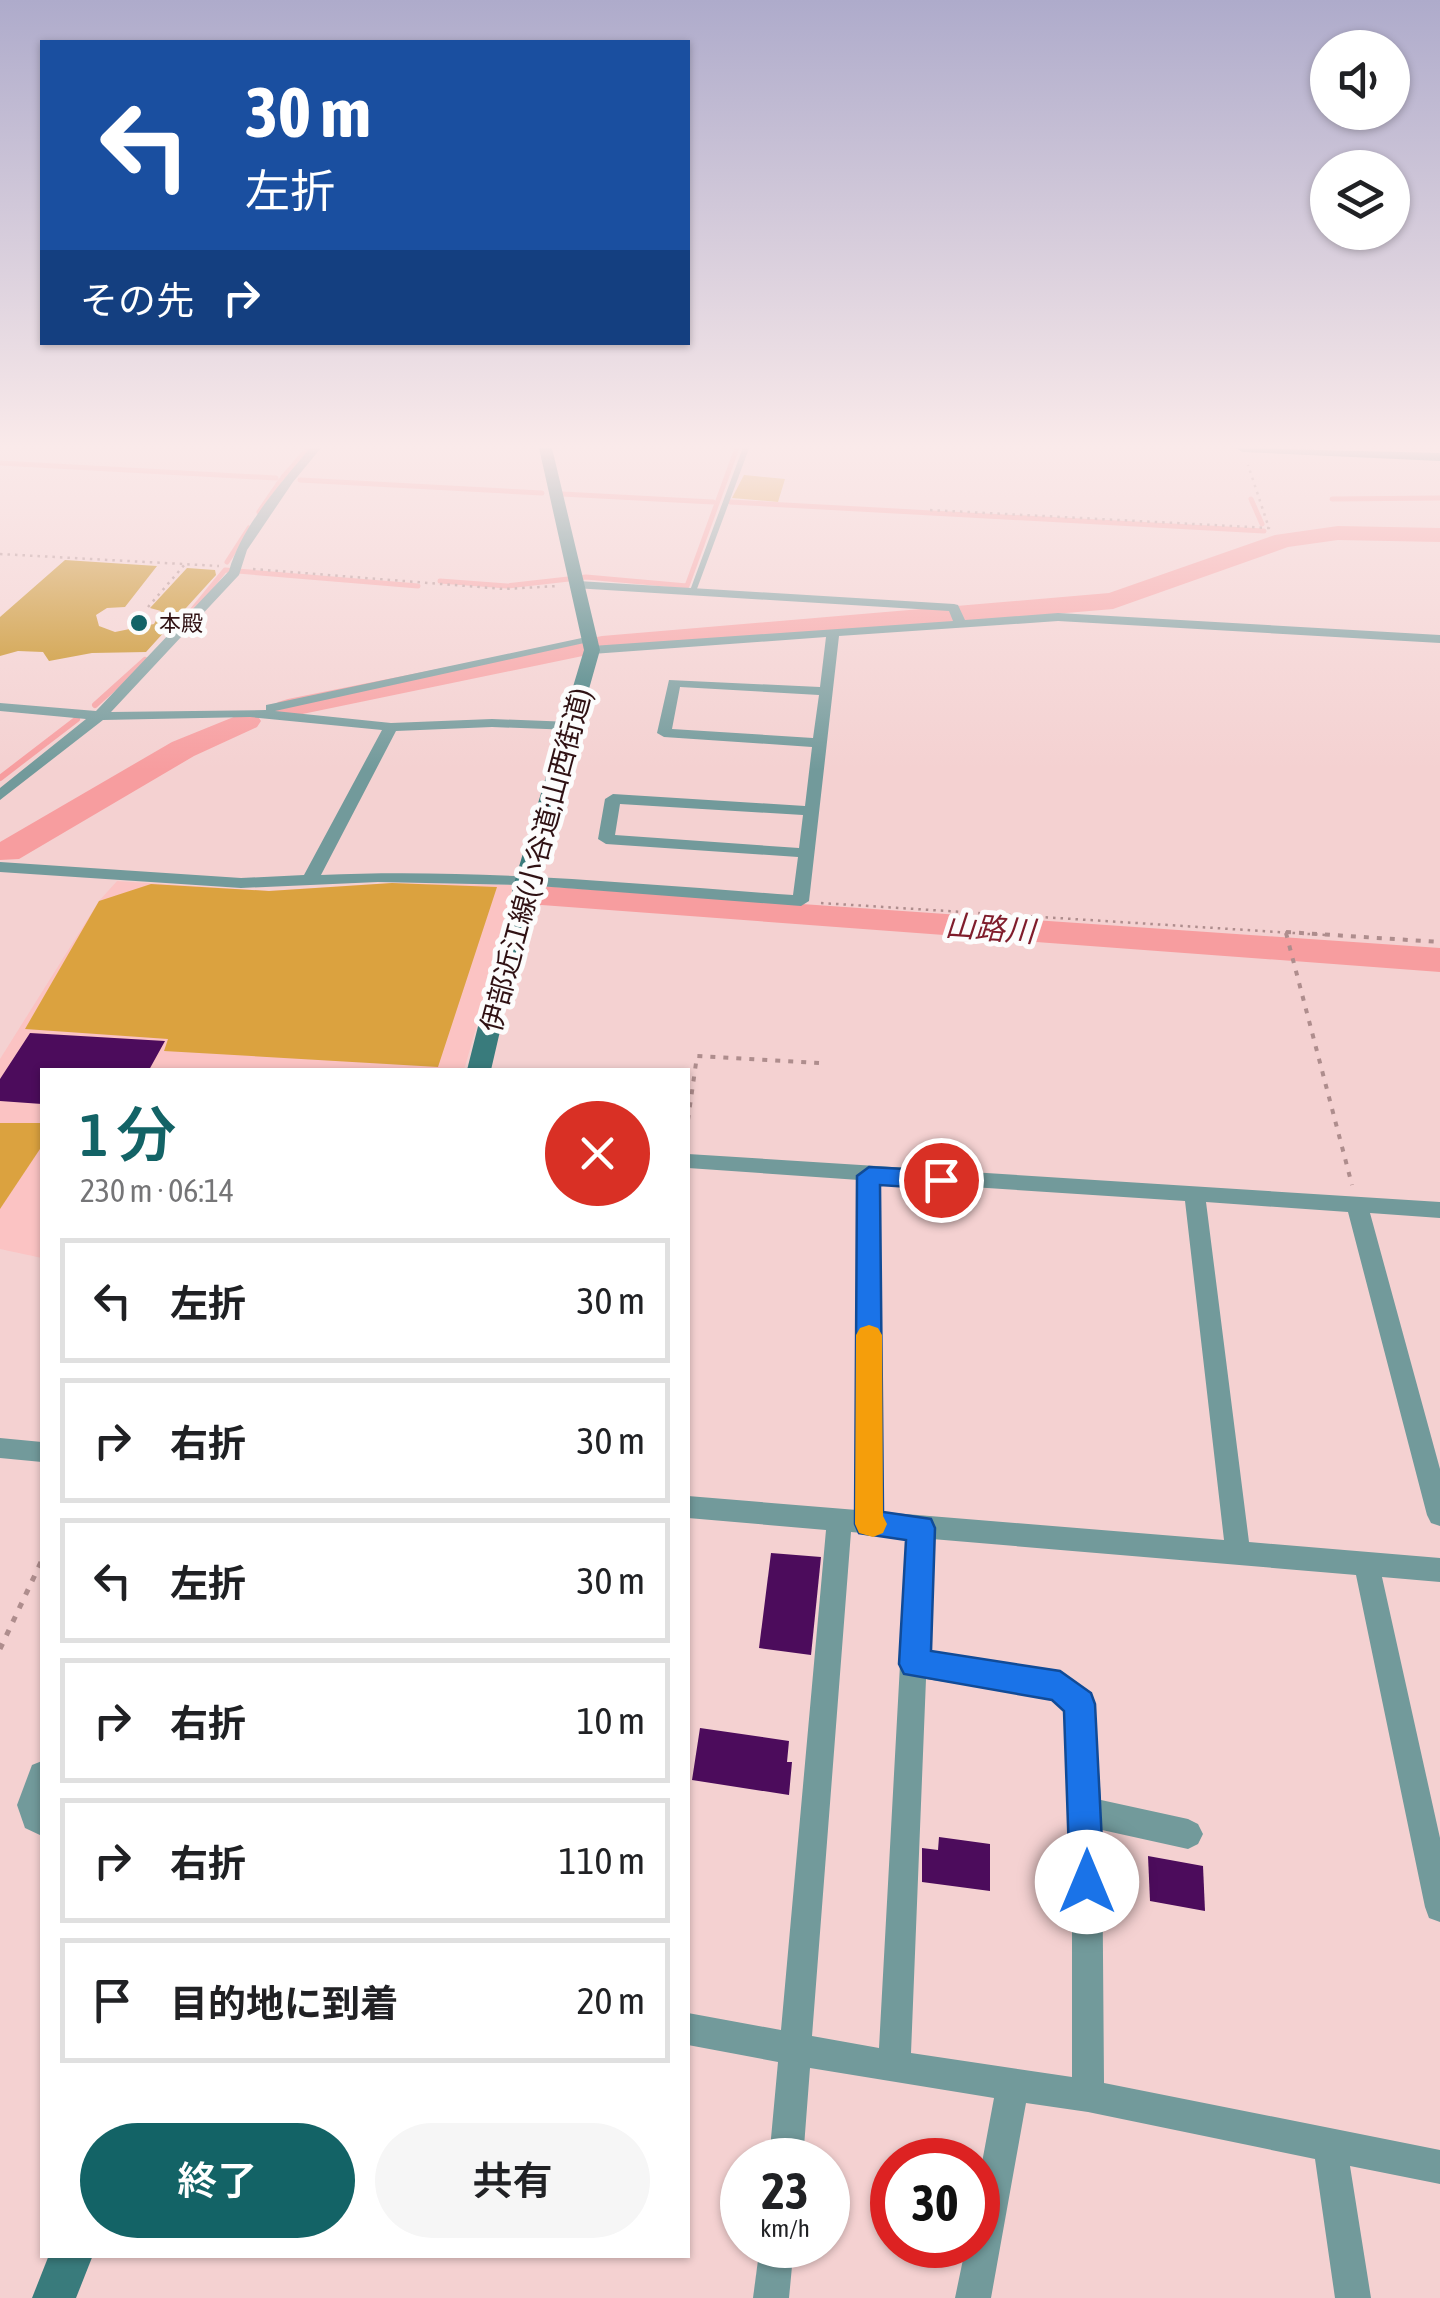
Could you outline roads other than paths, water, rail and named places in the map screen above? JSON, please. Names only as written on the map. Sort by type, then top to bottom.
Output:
[{"type":"main road","points":[[570,555],[592,644]]},
{"type":"main road","name":"伊部近江線(小谷道;山西街道)","points":[[479,1068],[525,880],[572,726],[592,644]]},
{"type":"main road","points":[[54,2298],[70,2258]]},
{"type":"street","points":[[0,795],[99,716],[237,570],[240,555]]},
{"type":"street","points":[[576,580],[954,608],[960,623]]},
{"type":"street","points":[[250,712],[592,644],[1058,617],[1440,639]]},
{"type":"street","points":[[0,867],[241,883],[525,880],[802,902],[833,632]]},
{"type":"street","points":[[820,743],[664,733],[674,683],[826,691]]},
{"type":"street","points":[[0,707],[99,716],[250,712],[392,727],[492,723],[572,726]]},
{"type":"street","points":[[310,880],[392,727]]},
{"type":"street","points":[[806,854],[606,839],[613,800],[811,810]]},
{"type":"street","points":[[690,1161],[869,1176],[1440,1210]]},
{"type":"street","points":[[869,1176],[869,1524]]},
{"type":"street","points":[[1195,1195],[1238,1552]]},
{"type":"street","points":[[1357,1204],[1440,1515]]},
{"type":"street","points":[[0,1448],[40,1452]]},
{"type":"street","points":[[690,1507],[1440,1570]]},
{"type":"street","points":[[788,2138],[839,1521]]},
{"type":"street","points":[[894,2067],[920,1528]]},
{"type":"street","points":[[1366,1565],[1440,1908]]},
{"type":"street","points":[[915,1664],[1060,1686],[1080,1704],[1087,1812],[1088,2096]]},
{"type":"street","points":[[40,1781],[31,1806],[40,1821]]},
{"type":"street","points":[[1087,1812],[1188,1834]]},
{"type":"street","points":[[690,2029],[894,2067],[1088,2096],[1440,2166]]},
{"type":"street","points":[[973,2298],[1013,2086]]},
{"type":"street","points":[[1330,2147],[1354,2298]]},
{"type":"street","points":[[772,2298],[775,2268]]},
{"type":"lane","points":[[693,590],[706,555]]},
{"type":"waterway","points":[[227,562],[231,555]]},
{"type":"waterway","points":[[440,581],[507,586],[586,577],[687,586],[698,555]]},
{"type":"waterway","points":[[288,708],[602,644],[1113,601],[1241,555]]},
{"type":"waterway","points":[[189,614],[225,570],[418,586]]},
{"type":"waterway","points":[[95,705],[145,660]]},
{"type":"waterway","points":[[0,778],[77,719]]},
{"type":"waterway","points":[[7,852],[183,749],[246,721]]},
{"type":"waterway","name":"山路川","points":[[540,897],[1440,960]]},
{"type":"place","name":"本殿","points":[[139,623]]}]
